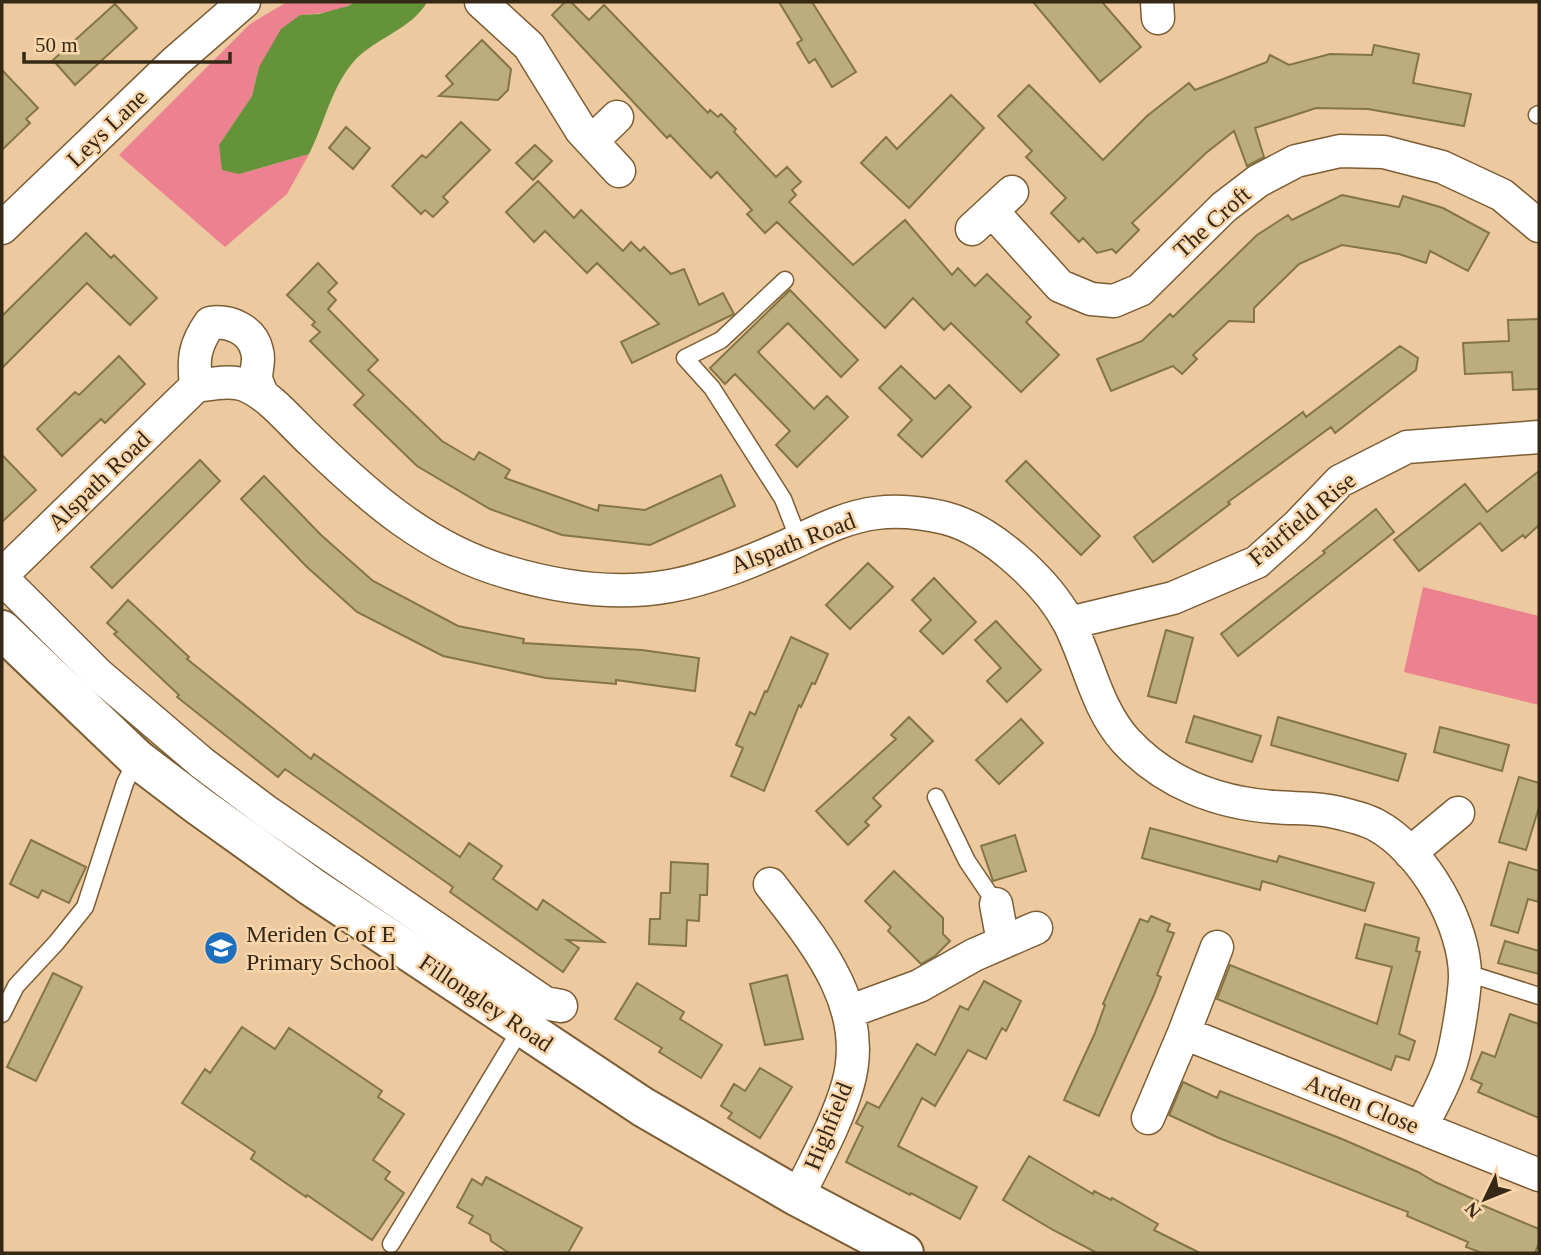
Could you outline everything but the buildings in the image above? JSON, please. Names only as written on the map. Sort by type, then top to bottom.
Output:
[{"type":"main road","name":"Fillongley Road","points":[[2,630],[137,759],[312,887],[643,1107],[798,1197],[904,1253]]},
{"type":"street","name":"Leys Lane","points":[[2,228],[175,62],[244,2]]},
{"type":"street","points":[[481,2],[530,46],[581,130],[619,171]]},
{"type":"street","points":[[592,141],[617,117]]},
{"type":"street","name":"The Croft","points":[[992,211],[1060,286],[1091,299],[1114,301],[1140,290],[1224,207],[1258,181],[1296,161],[1340,151],[1384,152],[1442,167],[1502,195],[1539,226]]},
{"type":"street","points":[[196,386],[193,360],[199,339],[210,323],[223,321],[237,326],[251,338],[258,351],[256,379],[262,394]]},
{"type":"street","name":"Alspath Road","points":[[2,576],[196,386],[243,383],[262,394],[325,455],[401,521],[444,548],[503,571],[558,585],[617,592],[673,585],[731,568],[835,524],[874,513],[901,512],[947,518],[980,532],[1033,576],[1069,623],[1100,700],[1126,741],[1175,780],[1223,800],[1271,807],[1330,810],[1376,825],[1410,853],[1433,882],[1445,903],[1459,941],[1464,972],[1452,1059],[1422,1128]]},
{"type":"street","name":"Fairfield Rise","points":[[1069,623],[1173,598],[1257,562],[1297,526],[1340,481],[1407,447],[1539,437]]},
{"type":"street","name":"Fillongley Road","points":[[2,576],[99,675],[202,763],[301,835],[545,1003],[561,1006]]},
{"type":"street","points":[[1410,853],[1458,813]]},
{"type":"street","name":"Highfield","points":[[770,884],[815,942],[834,974],[853,1032],[848,1085],[798,1197]]},
{"type":"street","points":[[996,904],[1003,942]]},
{"type":"street","points":[[848,1012],[919,986],[974,955],[1036,928]]},
{"type":"street","points":[[1148,1118],[1217,947]]},
{"type":"street","name":"Arden Close","points":[[1184,1033],[1539,1175]]},
{"type":"lane","points":[[785,280],[722,340],[685,358],[712,388],[783,499],[799,540]]},
{"type":"lane","points":[[2,1014],[16,986],[85,907],[125,783],[137,759]]},
{"type":"lane","points":[[936,797],[967,861],[996,904]]},
{"type":"lane","points":[[1464,972],[1539,996]]},
{"type":"lane","points":[[391,1244],[522,1027]]},
{"type":"shaded area","points":[[287,2],[354,2],[335,10],[300,15],[259,67],[252,96],[219,145],[239,174],[309,154],[287,194],[225,247],[119,155],[250,24]]},
{"type":"shaded area","points":[[355,2],[427,2],[413,19],[355,60],[334,93],[309,154],[239,174],[222,170],[219,145],[252,96],[259,67],[281,29],[300,15],[319,14]]},
{"type":"shaded area","points":[[1423,587],[1539,616],[1539,705],[1404,672]]},
{"type":"place","name":"Meriden C of E Primary School","points":[[221,948]]}]
